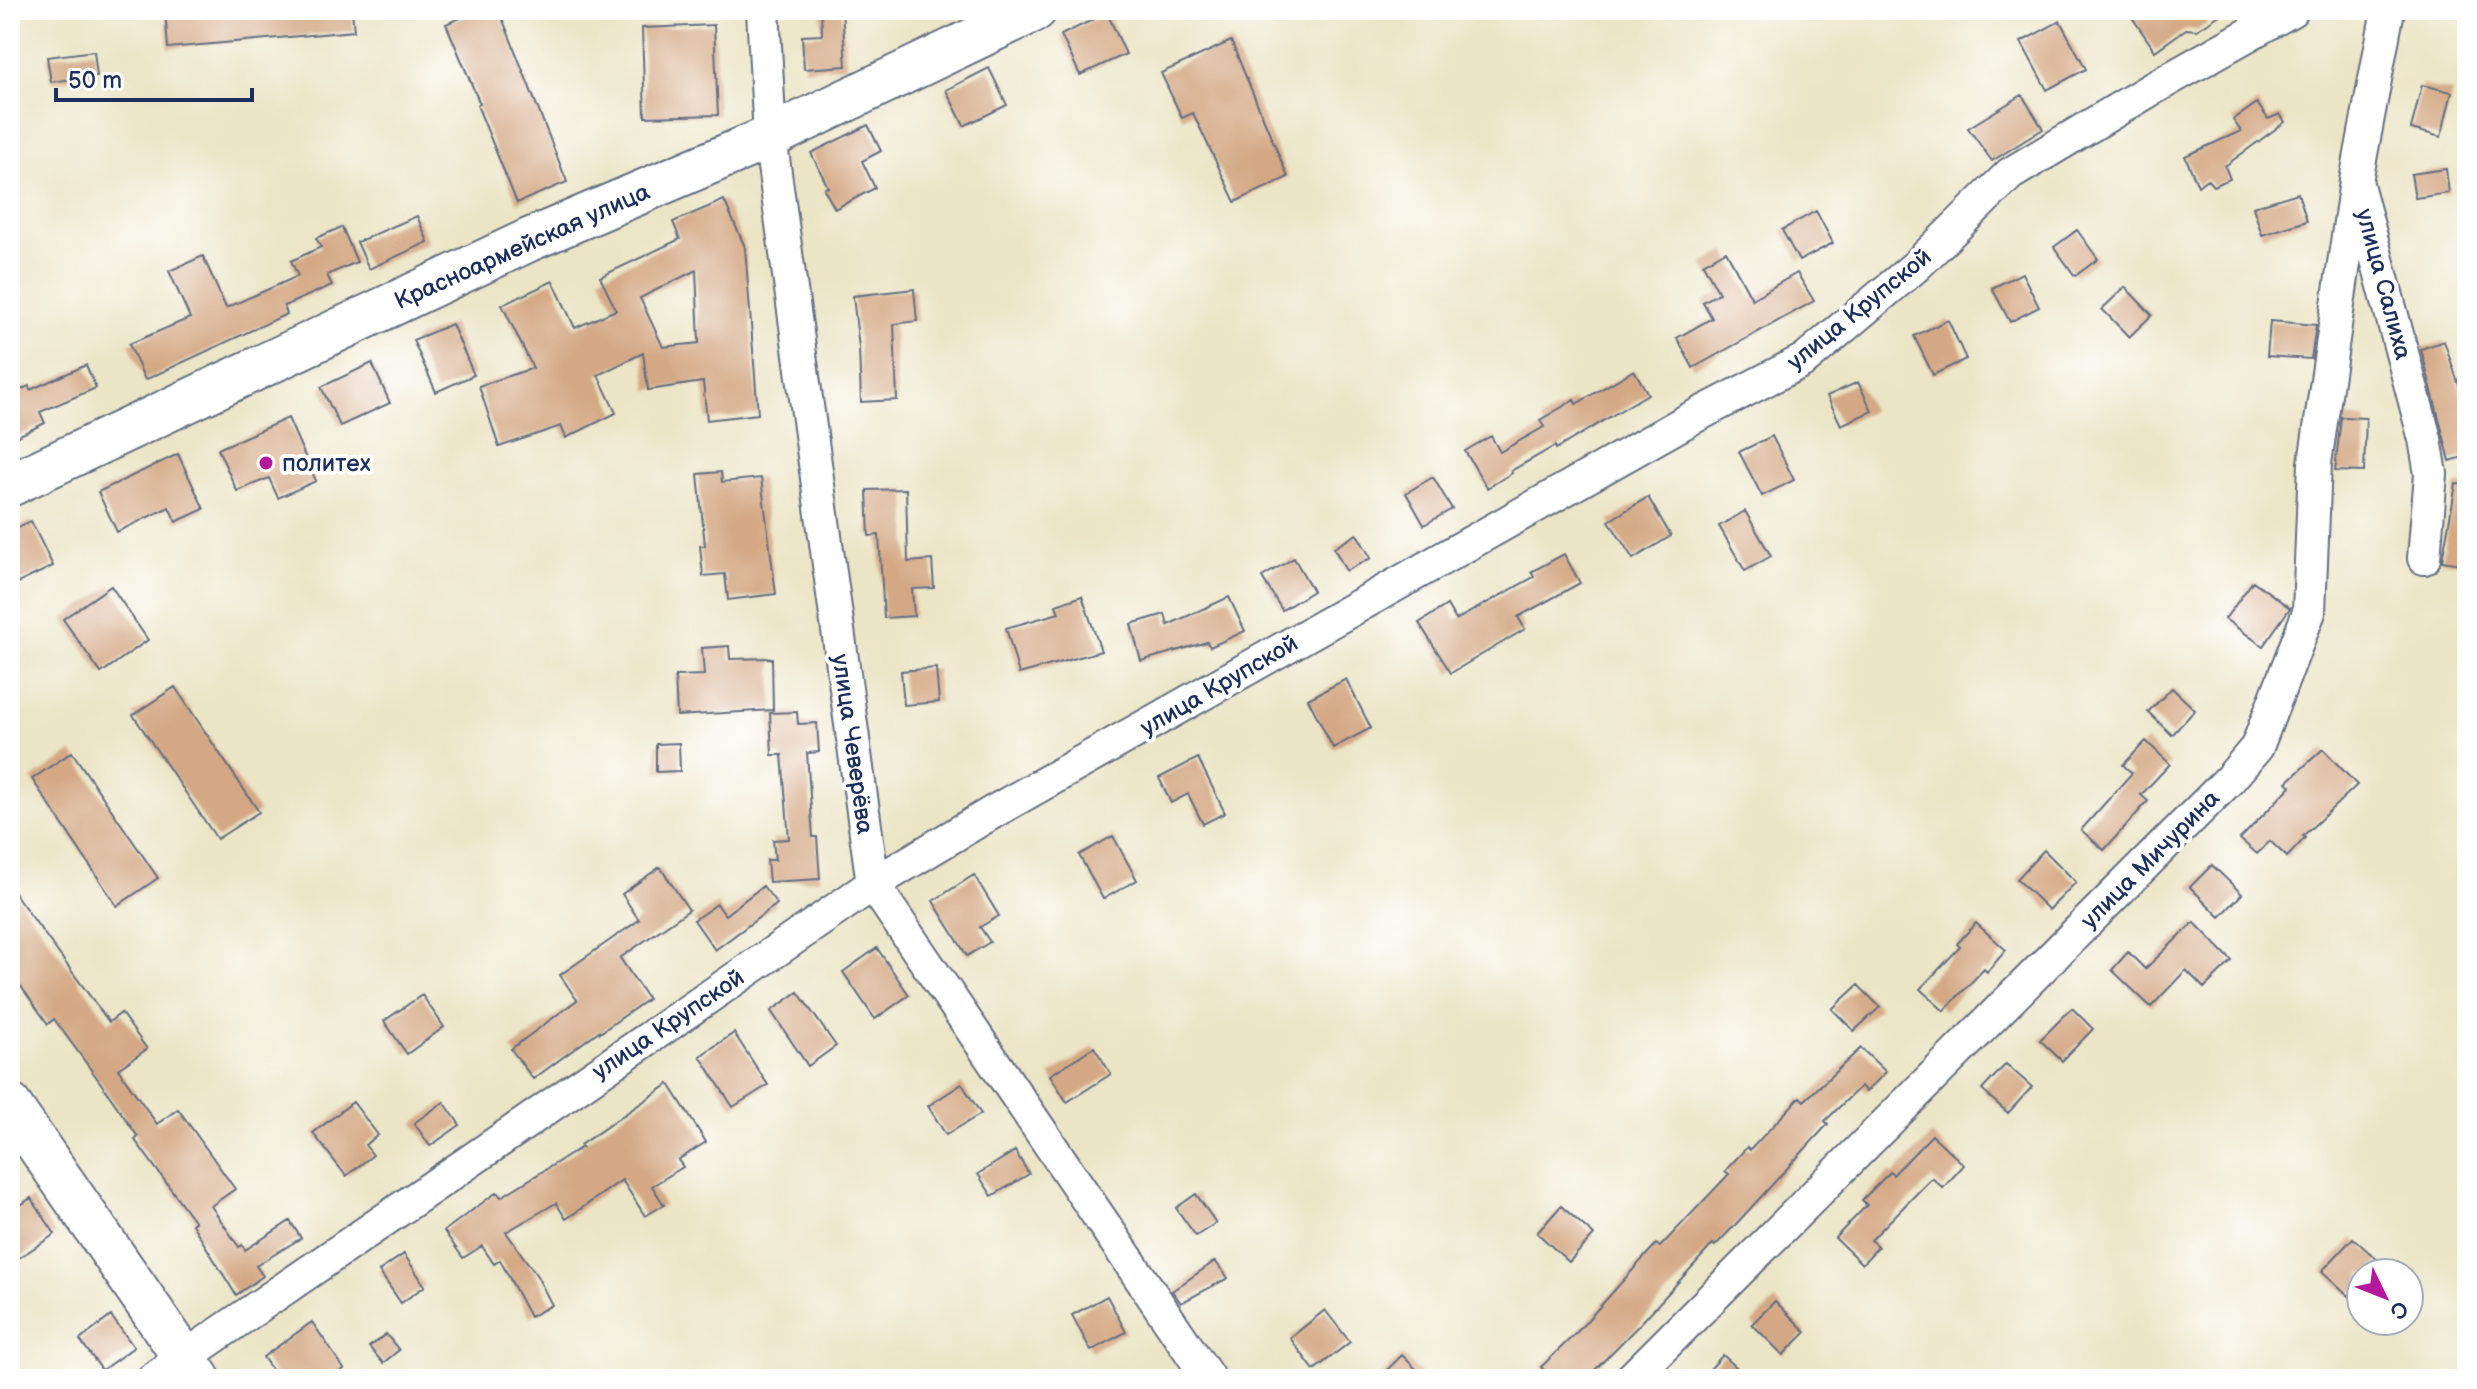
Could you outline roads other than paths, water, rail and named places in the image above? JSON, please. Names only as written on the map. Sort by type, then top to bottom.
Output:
[{"type":"main road","name":"Красноармейская улица","points":[[10,485],[529,240],[770,137],[1035,10]]},
{"type":"main road","points":[[10,1105],[178,1372]]},
{"type":"street","name":"улица Чеверёва","points":[[763,10],[770,137],[873,884],[1209,1379]]},
{"type":"street","name":"улица Крупской","points":[[178,1372],[873,884],[1622,457],[1804,360],[1916,266],[2010,174],[2292,10]]},
{"type":"street","name":"улица Салиха","points":[[2388,10],[2356,181],[2425,439],[2431,474],[2424,558]]},
{"type":"street","name":"улица Мичурина","points":[[1631,1379],[2230,779],[2257,747],[2309,612],[2315,463],[2356,181]]},
{"type":"place","name":"политех","points":[[266,463]]}]
